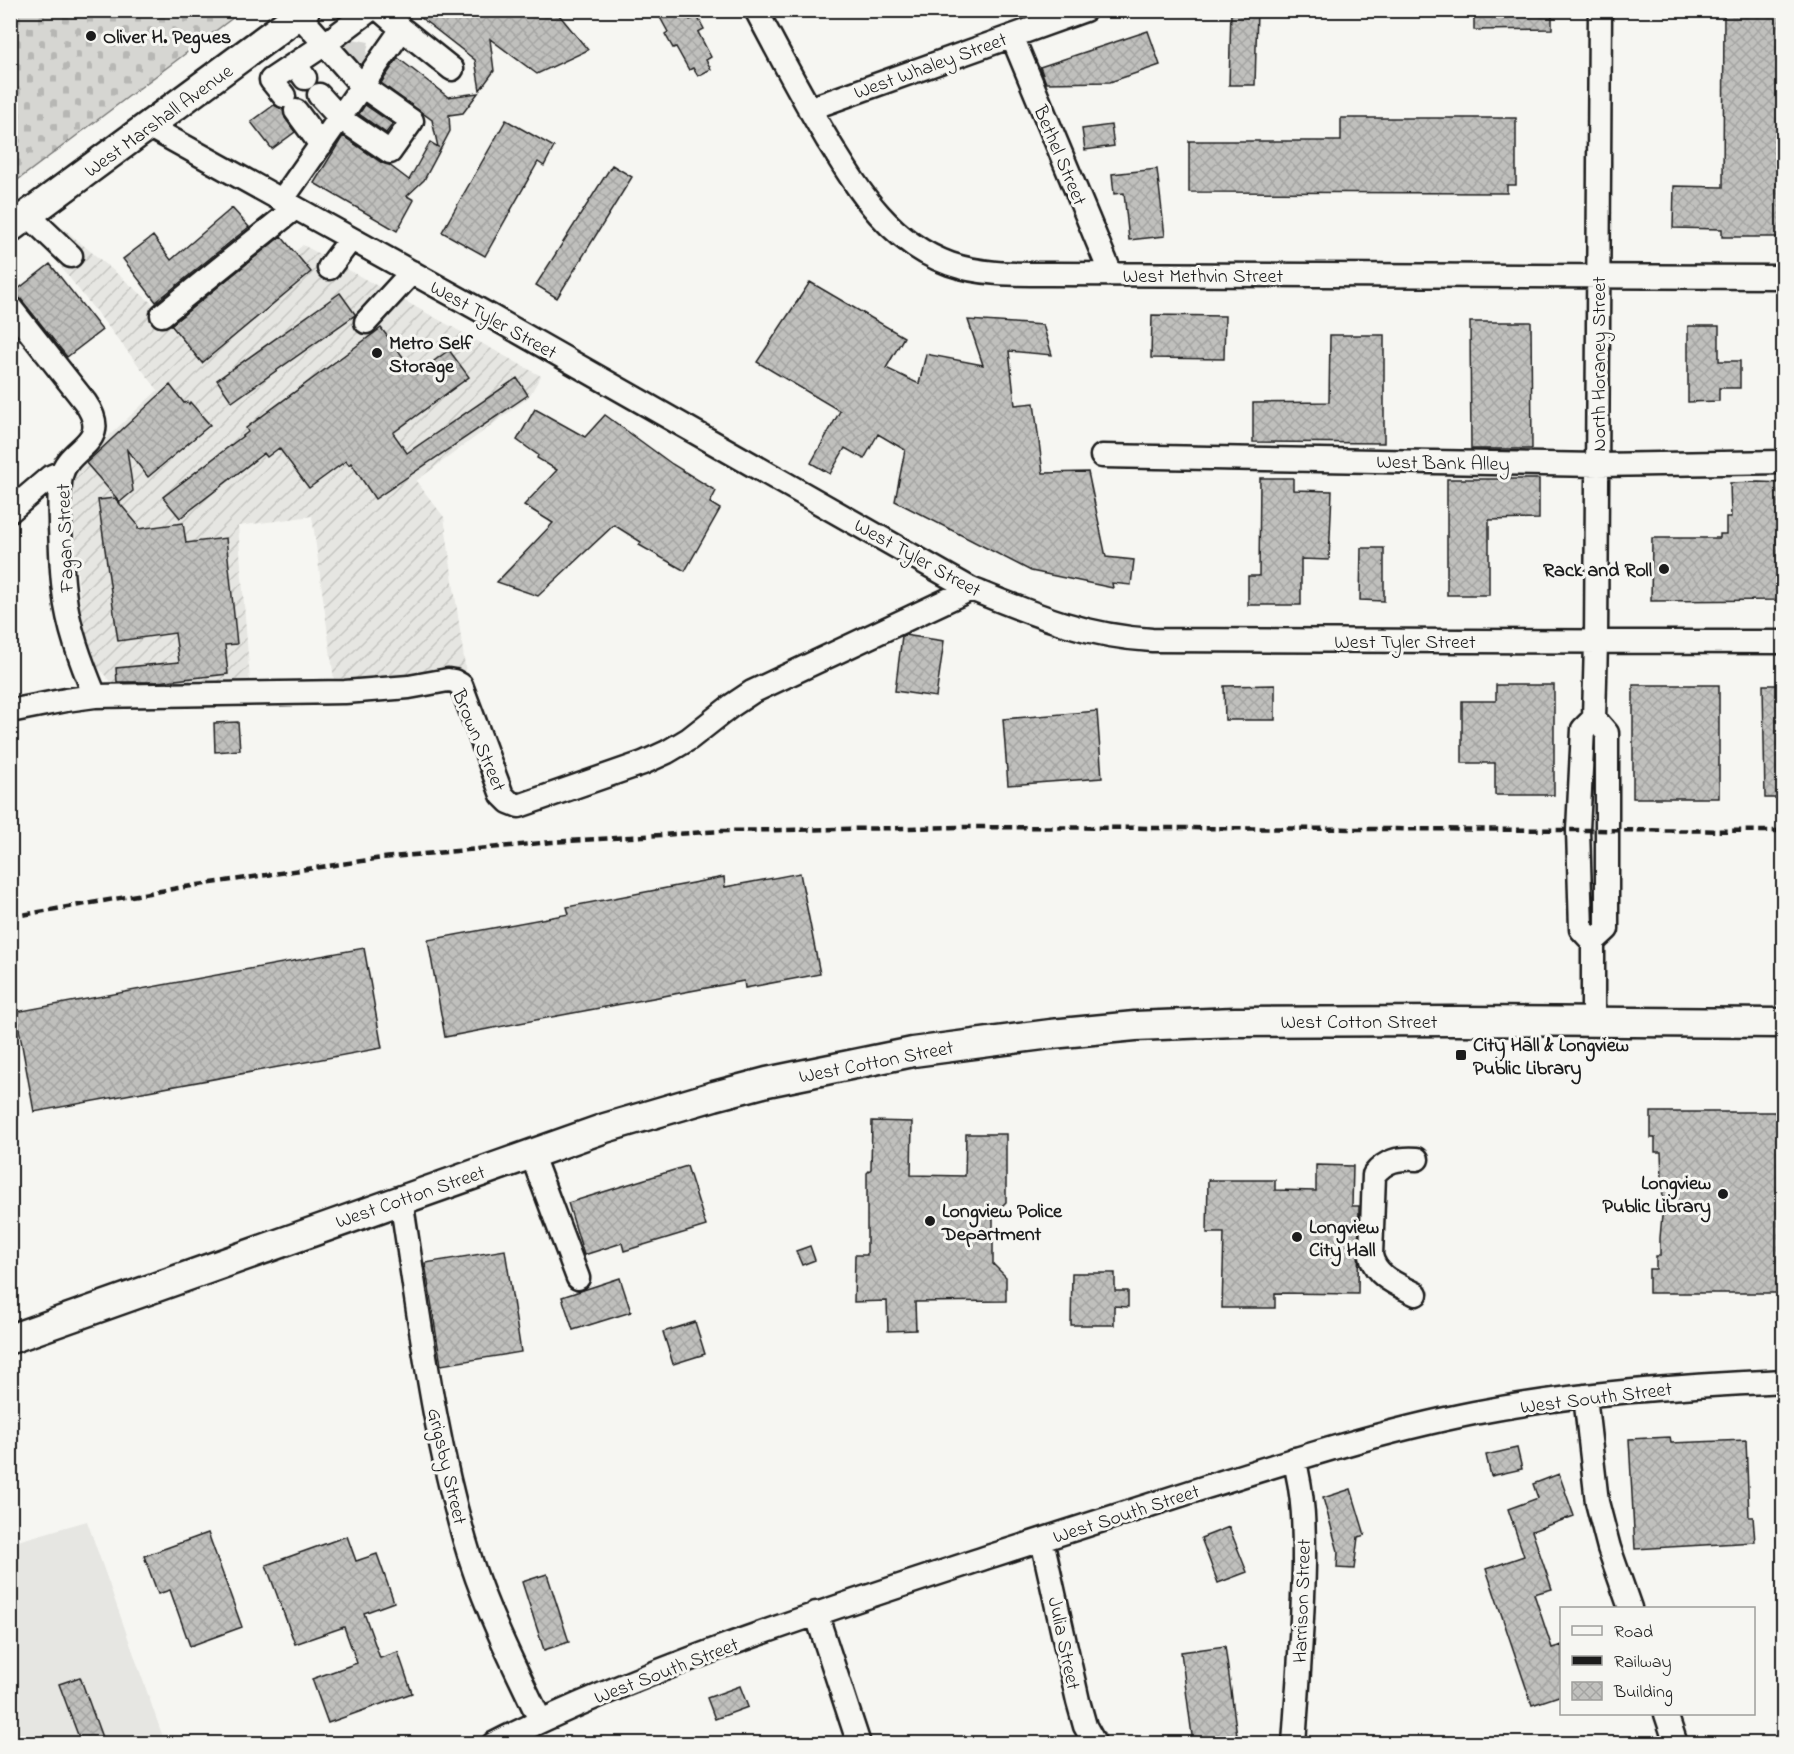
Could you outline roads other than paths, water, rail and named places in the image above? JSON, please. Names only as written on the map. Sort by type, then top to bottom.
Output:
[{"type":"main road","name":"West Marshall Avenue","points":[[19,222],[302,13]]},
{"type":"main road","name":"West Cotton Street","points":[[10,1339],[401,1199],[640,1117],[767,1082],[913,1052],[1051,1034],[1144,1026],[1235,1022],[1784,1023]]},
{"type":"street","name":"West Methvin Street","points":[[756,10],[809,108],[866,200],[900,234],[948,263],[985,272],[1017,274],[1784,277]]},
{"type":"street","name":"West Whaley Street","points":[[809,108],[1085,10]]},
{"type":"street","name":"North Horaney Street","points":[[1594,718],[1583,729],[1578,830],[1581,929],[1593,942],[1607,929],[1608,830],[1607,733],[1594,718],[1598,465],[1600,10]]},
{"type":"street","points":[[371,12],[402,29],[452,69]]},
{"type":"street","points":[[283,96],[307,79],[325,44],[371,12]]},
{"type":"street","points":[[162,315],[289,204],[321,145],[340,118],[371,12]]},
{"type":"street","points":[[302,13],[325,44],[356,65],[412,121],[390,152],[340,118],[307,79]]},
{"type":"street","points":[[356,65],[402,29]]},
{"type":"street","name":"Bethel Street","points":[[1012,36],[1111,274]]},
{"type":"street","points":[[246,55],[283,96],[321,145]]},
{"type":"street","name":"West Tyler Street","points":[[148,126],[412,272],[971,589],[1065,625],[1126,639],[1784,642]]},
{"type":"street","points":[[19,222],[71,256]]},
{"type":"street","points":[[329,268],[351,239]]},
{"type":"street","points":[[366,322],[412,272]]},
{"type":"street","name":"Fagan Street","points":[[10,307],[85,402],[92,416],[94,428],[91,439],[66,464],[62,472],[60,499],[65,598],[76,648],[95,696]]},
{"type":"street","name":"West Bank Alley","points":[[1102,456],[1598,465],[1784,462]]},
{"type":"street","points":[[10,511],[50,477],[62,472]]},
{"type":"street","name":"Brown Street","points":[[10,711],[95,696],[345,692],[454,681],[461,685],[502,795],[509,802],[519,806],[659,756],[689,739],[752,692],[971,589]]},
{"type":"street","points":[[1593,942],[1593,1022]]},
{"type":"street","points":[[531,1154],[578,1278]]},
{"type":"street","points":[[1416,1294],[1382,1275],[1374,1266],[1371,1256],[1374,1175],[1381,1167],[1392,1161],[1402,1158],[1417,1159]]},
{"type":"street","name":"Grigsby Street","points":[[401,1199],[436,1424],[465,1541],[481,1589],[501,1637],[540,1720]]},
{"type":"street","name":"West South Street","points":[[493,1743],[540,1720],[655,1672],[816,1613],[1294,1459],[1442,1420],[1516,1406],[1585,1396],[1719,1384],[1784,1381]]},
{"type":"street","points":[[1585,1396],[1597,1502],[1630,1607]]},
{"type":"street","name":"Harrison Street","points":[[1294,1459],[1302,1492],[1304,1519],[1303,1617],[1294,1743]]},
{"type":"street","name":"Julia Street","points":[[1042,1540],[1078,1701],[1085,1726],[1093,1743]]},
{"type":"street","points":[[816,1613],[859,1743]]},
{"type":"street","points":[[1667,1715],[1676,1743]]},
{"type":"tunnel","points":[[354,61],[358,40]]},
{"type":"railway","points":[[10,917],[178,888],[382,858],[552,842],[722,831],[963,827],[1784,831]]},
{"type":"place","name":"Oliver H. Pegues","points":[[91,36]]},
{"type":"place","name":"Metro Self Storage","points":[[377,353]]},
{"type":"place","name":"Rack and Roll","points":[[1664,569]]},
{"type":"place","name":"City Hall & Longview Public Library","points":[[1461,1055]]},
{"type":"place","name":"Longview Public Library","points":[[1723,1194]]},
{"type":"place","name":"Longview Police Department","points":[[930,1221]]},
{"type":"place","name":"Longview City Hall","points":[[1297,1237]]}]
